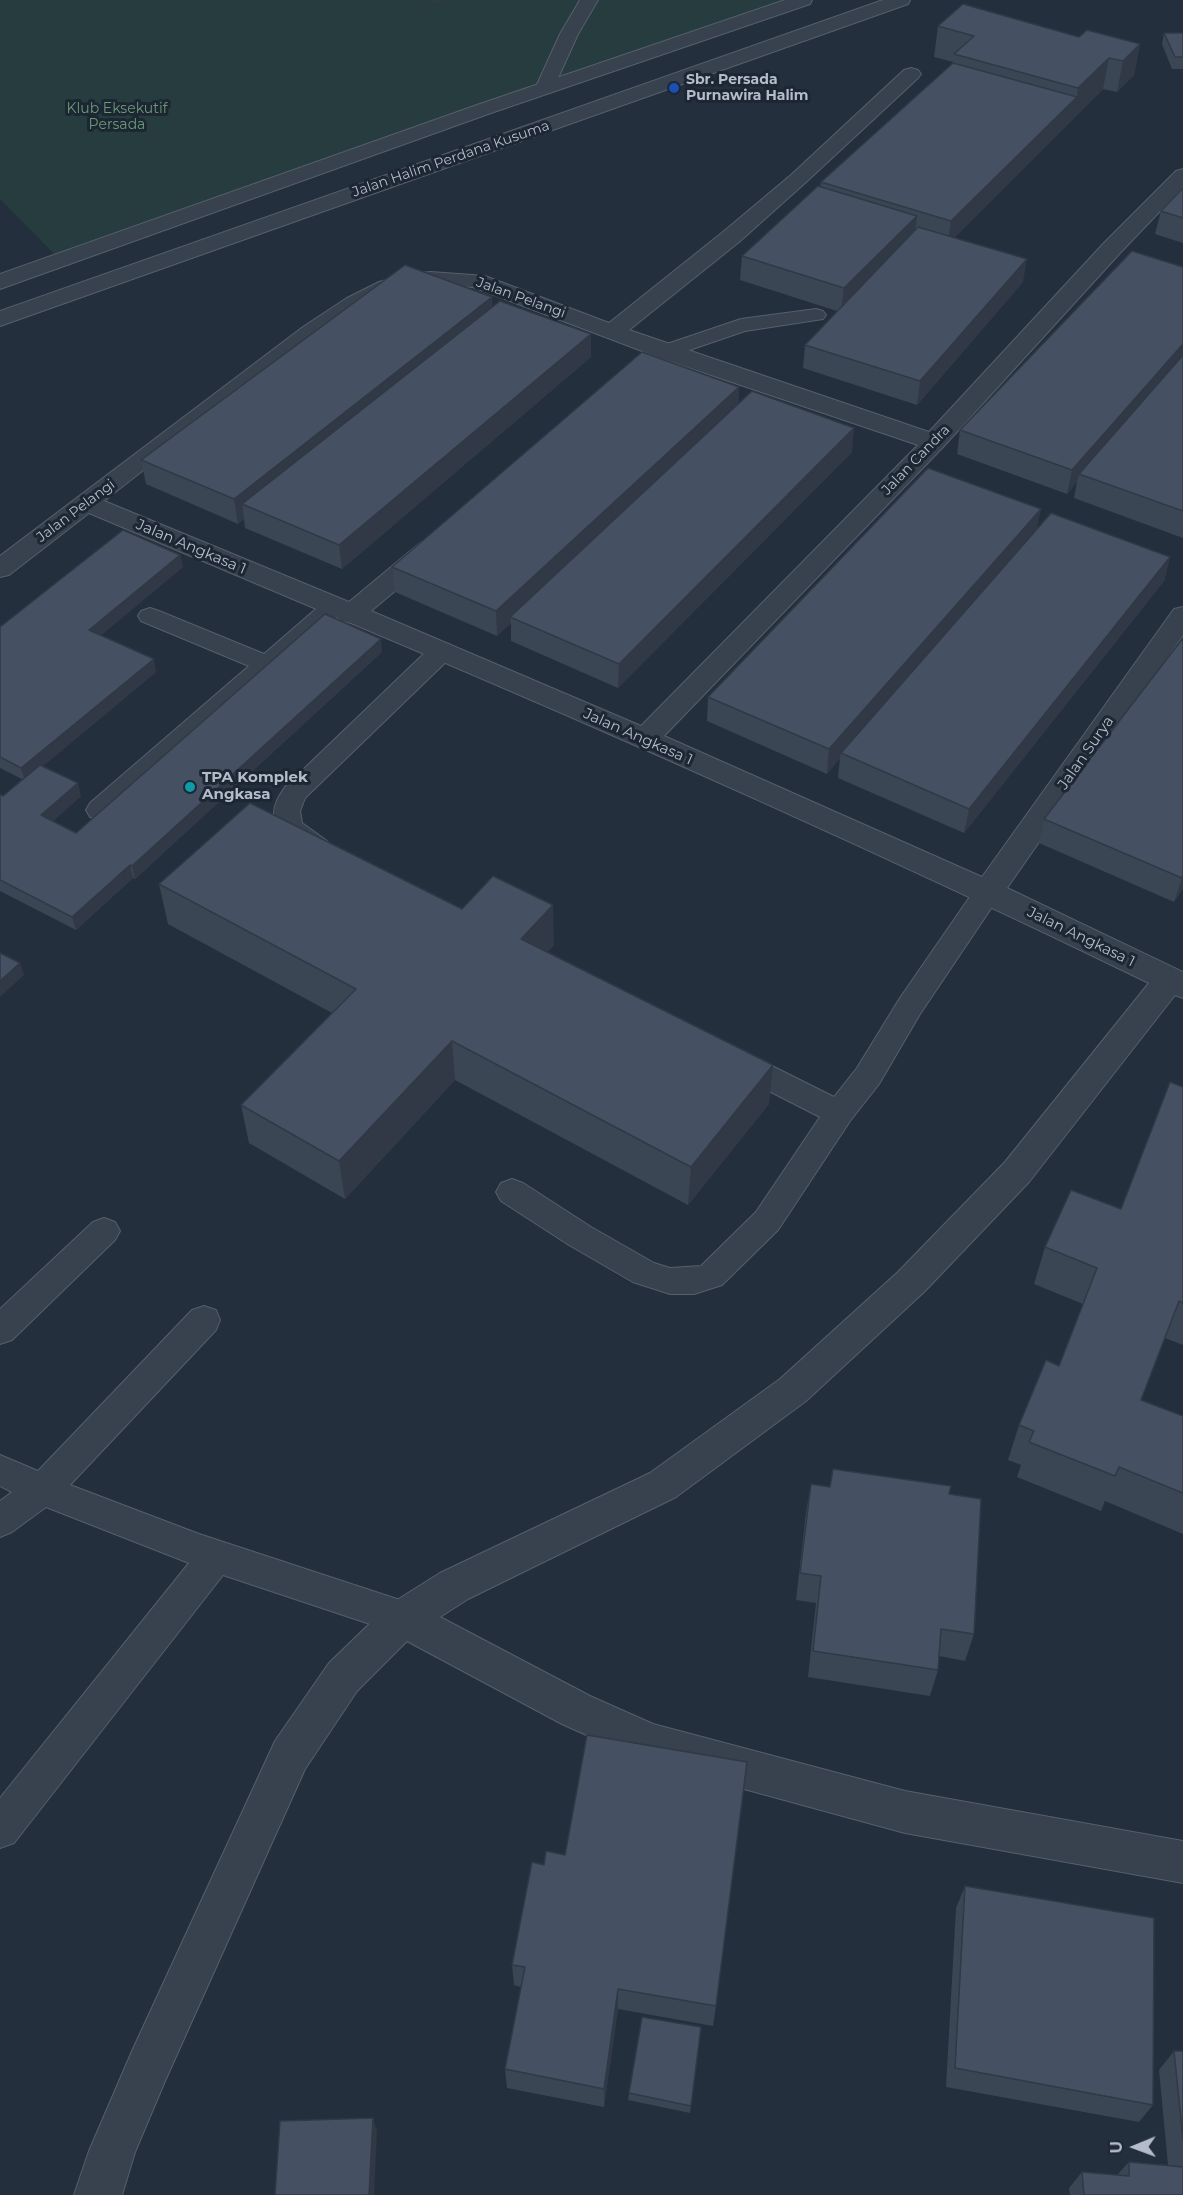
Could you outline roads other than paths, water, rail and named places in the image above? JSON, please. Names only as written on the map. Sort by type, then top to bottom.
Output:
[{"type":"street","points":[[0,282],[544,89],[803,0]]},
{"type":"street","name":"Jalan Halim Perdana Kusuma","points":[[0,319],[901,0]]},
{"type":"street","points":[[613,332],[748,222],[911,74]]},
{"type":"street","name":"Jalan Candra","points":[[644,740],[1122,251],[1183,175]]},
{"type":"street","name":"Jalan Pelangi","points":[[0,569],[248,379],[347,307],[388,286],[415,279],[444,277],[477,281],[613,332],[657,359],[934,442]]},
{"type":"street","name":"Jalan Angkasa 1","points":[[87,504],[442,651],[988,892],[1176,983]]},
{"type":"street","points":[[341,611],[448,533]]},
{"type":"street","name":"Jalan Surya","points":[[988,892],[1183,615]]},
{"type":"street","points":[[98,2195],[112,2151],[290,1755],[343,1677],[403,1618],[454,1586],[663,1485],[793,1390],[911,1282],[1017,1172],[1176,983]]},
{"type":"street","points":[[403,1618],[576,1710],[649,1743],[905,1812],[1183,1862]]},
{"type":"lane","points":[[544,89],[569,34],[587,3]]},
{"type":"lane","points":[[657,359],[741,325],[816,315]]},
{"type":"lane","points":[[99,810],[266,664],[341,611]]},
{"type":"lane","points":[[150,616],[266,664]]},
{"type":"lane","points":[[344,862],[302,840],[291,829],[286,815],[288,803],[294,793],[442,651]]},
{"type":"lane","points":[[512,1192],[580,1236],[644,1273],[670,1281],[694,1281],[711,1276],[767,1221],[839,1113],[868,1076],[910,1006],[988,892]]},
{"type":"lane","points":[[715,1051],[839,1113]]},
{"type":"lane","points":[[0,1330],[104,1231]]},
{"type":"lane","points":[[0,1521],[42,1490],[204,1320]]},
{"type":"lane","points":[[0,1470],[42,1490],[215,1557],[403,1618]]},
{"type":"lane","points":[[0,1829],[215,1557]]},
{"type":"place","name":"Sbr. Persada Purnawira Halim","points":[[674,88]]},
{"type":"place","name":"TPA Komplek Angkasa","points":[[190,787]]},
{"type":"park label","name":"Klub Eksekutif Persada","points":[[117,118]]}]
